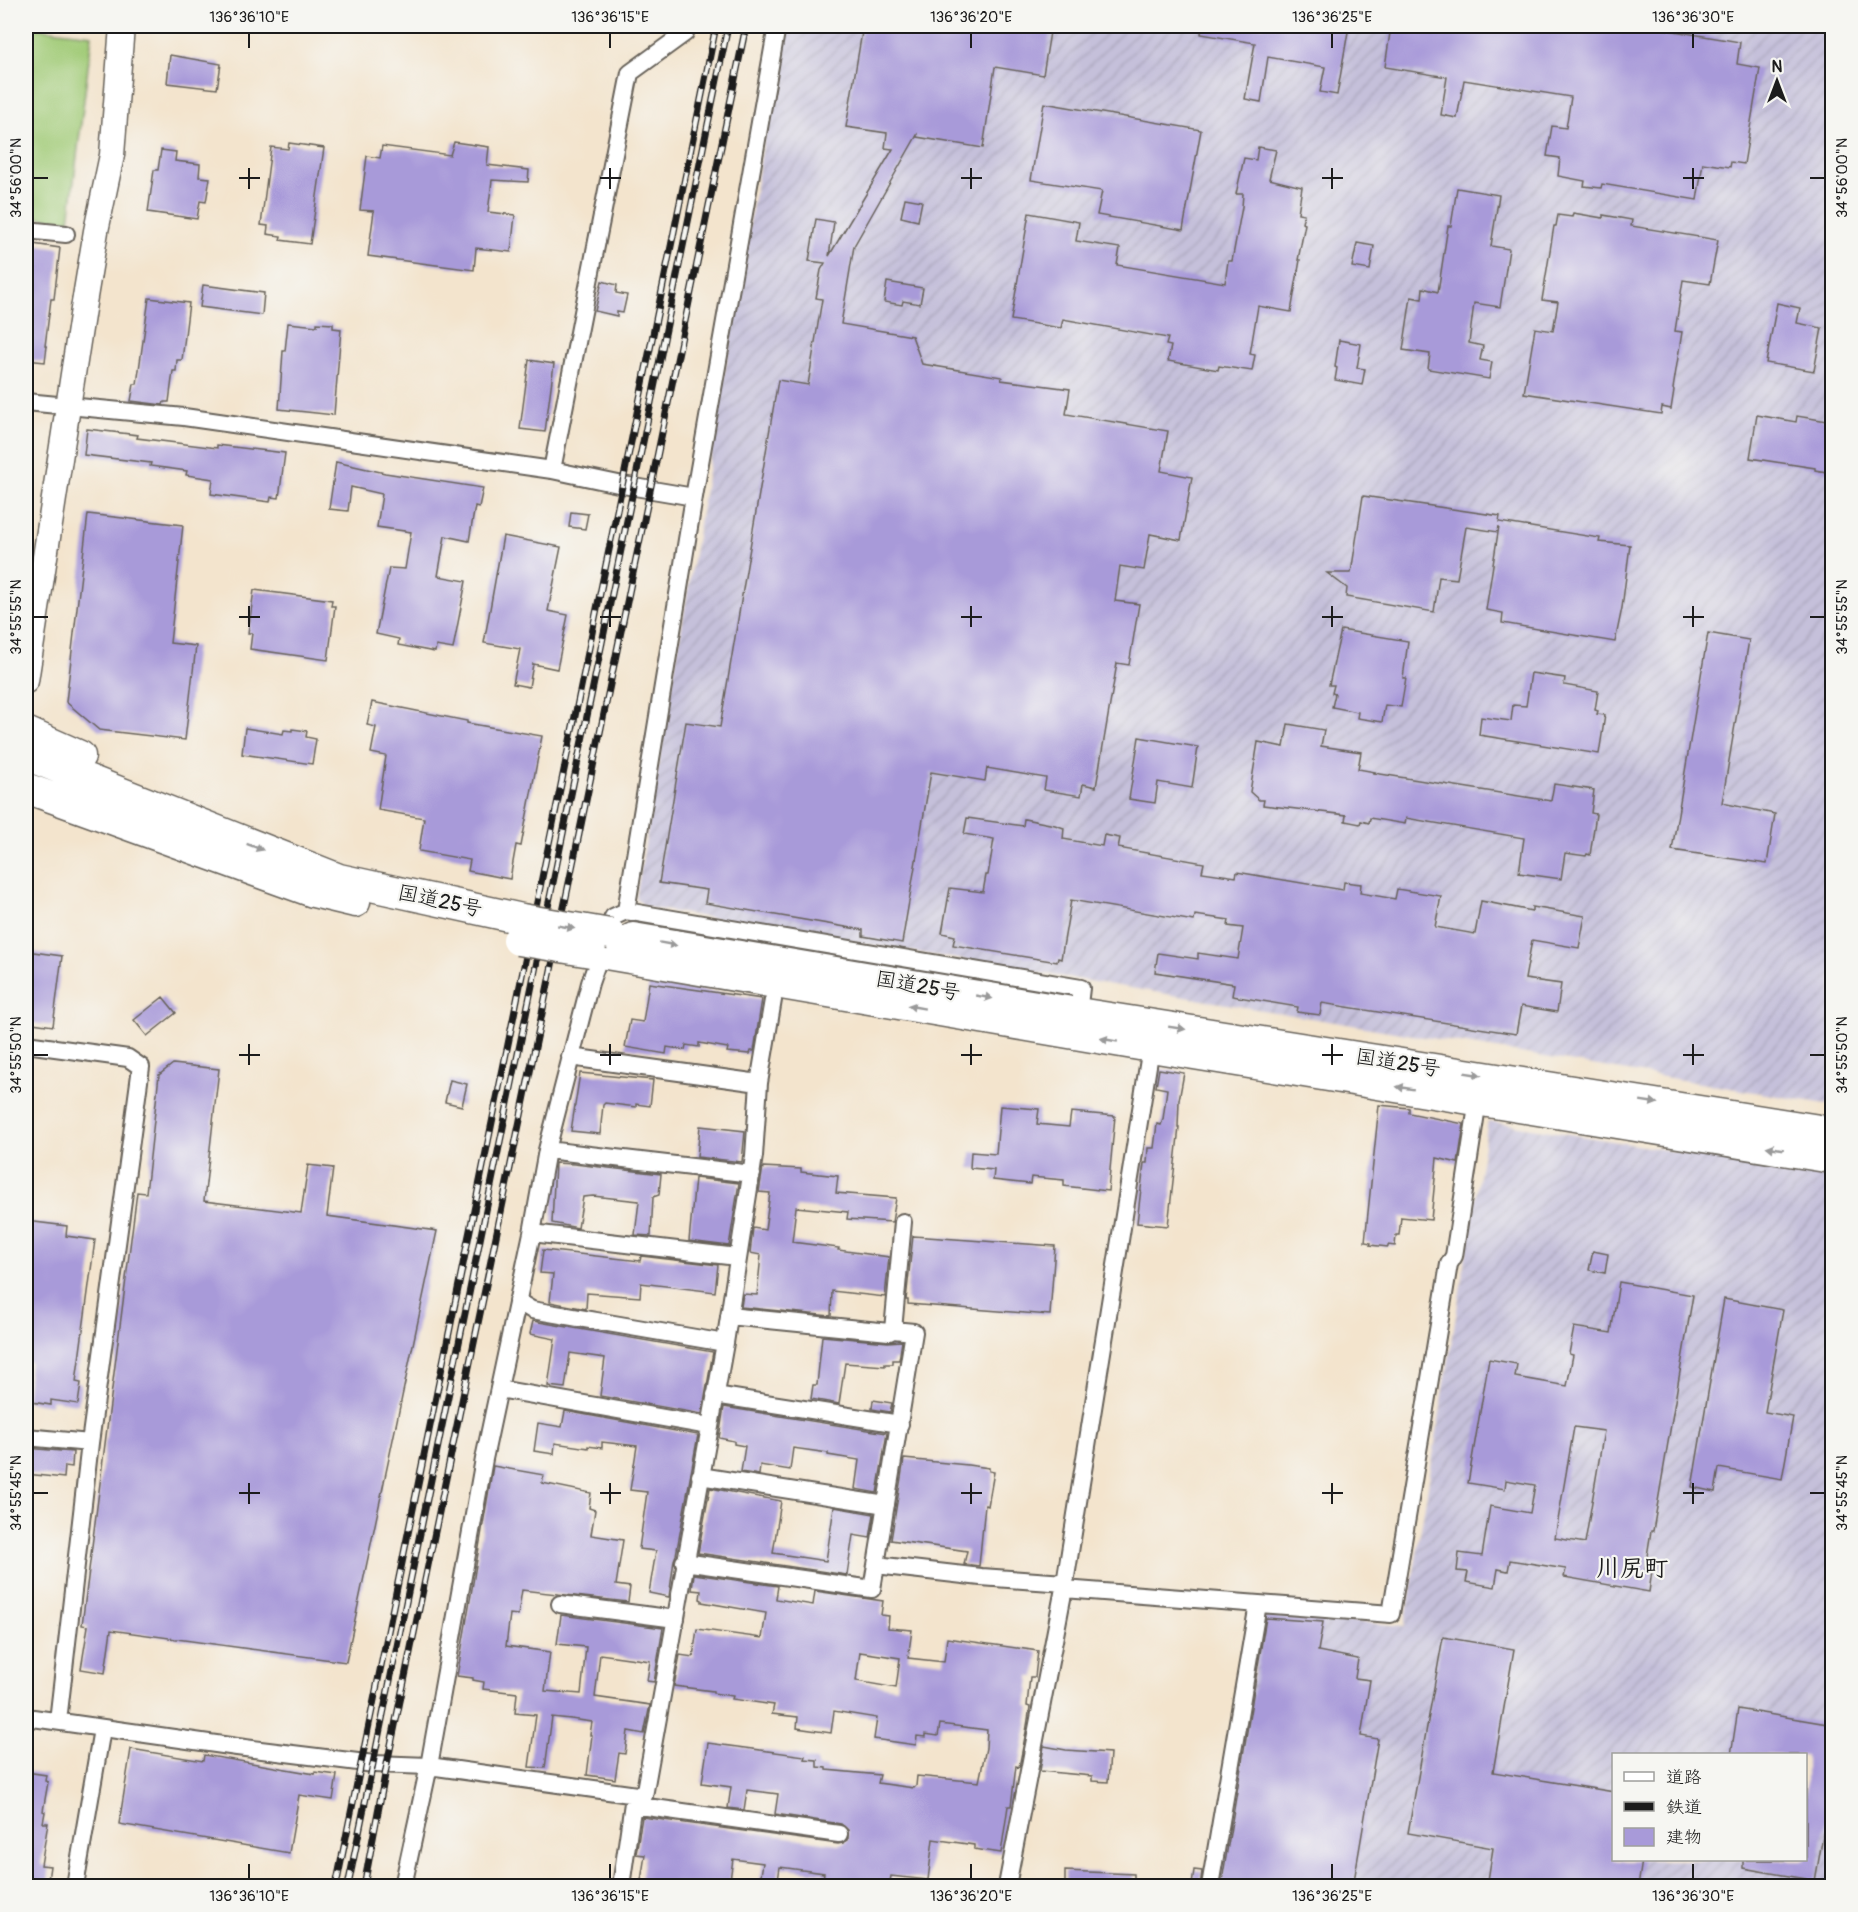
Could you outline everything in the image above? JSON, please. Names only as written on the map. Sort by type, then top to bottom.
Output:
[{"type":"highway","points":[[26,732],[217,817],[223,834]]},
{"type":"highway","name":"国道25号","points":[[26,755],[339,879],[520,930]]},
{"type":"highway","name":"国道25号","points":[[26,788],[313,892],[520,930],[614,933],[1078,1012],[1833,1132]]},
{"type":"highway","points":[[26,807],[203,872],[238,865]]},
{"type":"highway","name":"国道25号","points":[[614,933],[1150,1047],[1833,1158]]},
{"type":"street","points":[[26,681],[67,407],[96,231],[112,155],[123,26]]},
{"type":"street","points":[[552,470],[630,73],[685,33],[687,26]]},
{"type":"street","points":[[614,933],[777,26]]},
{"type":"street","points":[[26,230],[66,234]]},
{"type":"street","points":[[26,402],[184,417],[552,470],[623,486],[694,497]]},
{"type":"street","points":[[403,1887],[429,1766],[482,1470],[532,1233],[547,1150],[590,983],[613,917],[614,933]]},
{"type":"street","points":[[633,1800],[644,1796],[684,1562],[725,1343],[752,1173],[759,1083],[773,1000]]},
{"type":"street","points":[[26,1044],[128,1058],[141,1066],[90,1443],[58,1721]]},
{"type":"street","points":[[1007,1887],[1065,1586],[1150,1047]]},
{"type":"street","points":[[570,1057],[759,1083]]},
{"type":"street","points":[[876,1565],[1065,1586],[1391,1614],[1449,1264],[1454,1256],[1478,1100]]},
{"type":"street","points":[[547,1150],[752,1173]]},
{"type":"street","points":[[893,1330],[903,1222]]},
{"type":"street","points":[[532,1233],[738,1257]]},
{"type":"street","points":[[517,1301],[532,1310],[725,1343]]},
{"type":"street","points":[[684,1562],[872,1590],[914,1332],[893,1330],[888,1332],[729,1316]]},
{"type":"street","points":[[499,1389],[709,1426]]},
{"type":"street","points":[[715,1395],[900,1424]]},
{"type":"street","points":[[26,1437],[90,1443]]},
{"type":"street","points":[[700,1476],[886,1505]]},
{"type":"street","points":[[561,1604],[676,1619]]},
{"type":"street","points":[[1210,1887],[1258,1604]]},
{"type":"street","points":[[26,1717],[374,1764],[429,1766],[839,1834]]},
{"type":"street","points":[[75,1887],[102,1729]]},
{"type":"street","points":[[621,1887],[633,1800]]},
{"type":"shaded area","points":[[783,26],[1832,26],[1832,1105],[645,907],[636,898]]},
{"type":"shaded area","points":[[1488,1121],[1832,1177],[1832,1886],[1218,1886],[1263,1614],[1405,1626]]},
{"type":"green space","points":[[26,27],[92,35],[69,221],[26,216]]},
{"type":"building","points":[[863,26],[1051,26],[1043,75],[995,67],[983,148],[917,137],[917,135],[854,246],[841,324],[912,336],[922,364],[1002,377],[1001,380],[1070,389],[1066,414],[1168,431],[1161,471],[1192,477],[1181,540],[1150,534],[1144,570],[1120,566],[1115,601],[1139,604],[1129,665],[1117,663],[1096,787],[1083,784],[1081,796],[1044,790],[1046,778],[987,768],[985,781],[931,772],[902,943],[863,936],[863,930],[705,903],[707,890],[659,883],[686,722],[720,727],[778,380],[808,385],[822,299],[816,298],[821,270],[825,263],[809,261],[816,219],[834,222],[829,256],[893,149],[885,148],[887,133],[846,127]]},
{"type":"building","points":[[1202,26],[1349,26],[1337,95],[1320,92],[1325,67],[1268,57],[1261,102],[1245,99],[1255,43],[1201,34]]},
{"type":"building","points":[[1391,26],[1569,26],[1599,30],[1599,26],[1644,26],[1740,42],[1737,64],[1760,68],[1744,164],[1731,162],[1730,167],[1703,163],[1697,200],[1602,184],[1601,188],[1584,186],[1585,181],[1558,176],[1560,158],[1547,156],[1552,126],[1566,128],[1571,97],[1464,80],[1457,118],[1441,115],[1447,77],[1385,67]]},
{"type":"building","points":[[170,55],[221,64],[217,89],[167,83]]},
{"type":"building","points":[[1044,103],[1201,130],[1183,230],[1097,215],[1102,191],[1031,180]]},
{"type":"building","points":[[454,142],[489,147],[487,165],[529,170],[528,182],[492,180],[488,212],[515,215],[511,252],[476,248],[474,270],[368,256],[374,211],[360,210],[367,156],[380,158],[382,146],[450,155]]},
{"type":"building","points":[[289,143],[324,148],[310,244],[280,240],[281,236],[267,234],[268,226],[261,225],[271,147],[288,149]]},
{"type":"building","points":[[1258,147],[1276,150],[1269,179],[1302,187],[1298,213],[1304,214],[1302,223],[1305,224],[1291,312],[1258,306],[1250,354],[1255,355],[1252,371],[1219,366],[1218,370],[1168,361],[1171,346],[1166,345],[1168,338],[1063,319],[1061,328],[1011,320],[1029,213],[1079,222],[1076,241],[1120,248],[1117,265],[1225,283],[1228,261],[1232,261],[1242,207],[1243,194],[1236,194],[1244,158],[1256,160]]},
{"type":"building","points":[[161,150],[176,152],[175,161],[200,164],[199,177],[210,178],[206,202],[200,201],[197,219],[148,212],[154,170],[158,170]]},
{"type":"building","points":[[1457,188],[1499,195],[1491,246],[1509,249],[1500,307],[1474,303],[1469,343],[1483,346],[1480,360],[1492,362],[1489,379],[1428,369],[1430,354],[1403,350],[1411,297],[1422,299],[1423,288],[1438,292],[1448,226],[1451,226]]},
{"type":"building","points":[[905,198],[922,201],[918,221],[901,217]]},
{"type":"building","points":[[1573,213],[1632,220],[1631,226],[1718,240],[1710,284],[1683,280],[1675,331],[1682,332],[1671,409],[1662,407],[1661,414],[1524,393],[1535,328],[1553,331],[1558,302],[1542,300],[1554,226],[1556,226],[1558,215],[1572,217]]},
{"type":"building","points":[[26,243],[60,248],[54,299],[51,299],[45,362],[26,360]]},
{"type":"building","points":[[1357,243],[1374,246],[1370,270],[1352,267]]},
{"type":"building","points":[[602,281],[617,285],[616,293],[627,295],[623,313],[617,312],[617,316],[595,311]]},
{"type":"building","points":[[887,282],[923,288],[920,304],[903,301],[902,305],[884,302]]},
{"type":"building","points":[[203,285],[264,293],[262,315],[200,307]]},
{"type":"building","points":[[149,298],[189,303],[182,360],[177,360],[176,371],[173,371],[169,402],[164,402],[163,405],[131,401],[134,384],[137,384]]},
{"type":"building","points":[[1777,303],[1800,308],[1797,323],[1822,328],[1814,371],[1766,363]]},
{"type":"building","points":[[288,323],[317,326],[317,323],[333,324],[333,328],[341,329],[334,415],[279,409],[283,351],[285,351]]},
{"type":"building","points":[[1339,340],[1361,344],[1357,368],[1365,369],[1362,385],[1335,380]]},
{"type":"building","points":[[529,360],[554,364],[545,432],[520,429]]},
{"type":"building","points":[[1757,415],[1796,422],[1797,416],[1833,422],[1833,473],[1750,458]]},
{"type":"building","points":[[87,429],[217,448],[217,445],[285,453],[279,498],[271,497],[270,502],[211,494],[213,479],[186,475],[187,471],[150,466],[151,463],[84,455]]},
{"type":"building","points":[[336,462],[385,473],[483,488],[479,507],[475,506],[469,541],[445,536],[438,576],[466,581],[453,649],[436,646],[435,652],[398,645],[399,639],[376,634],[389,568],[405,569],[411,532],[377,527],[382,494],[351,487],[348,511],[329,509]]},
{"type":"building","points":[[1363,496],[1500,516],[1499,522],[1600,538],[1599,542],[1630,545],[1615,642],[1502,623],[1503,613],[1486,610],[1499,526],[1498,532],[1466,527],[1457,579],[1439,577],[1434,612],[1346,597],[1347,588],[1327,573],[1351,573]]},
{"type":"building","points":[[571,512],[588,514],[585,529],[569,527]]},
{"type":"building","points":[[88,514],[183,525],[170,643],[196,646],[185,740],[99,730],[66,702]]},
{"type":"building","points":[[503,536],[561,547],[548,611],[568,615],[557,669],[533,664],[529,687],[513,684],[520,649],[484,643]]},
{"type":"building","points":[[254,590],[332,600],[331,606],[335,606],[328,660],[250,649],[252,633],[248,633]]},
{"type":"building","points":[[1341,630],[1408,641],[1403,678],[1406,678],[1401,707],[1385,705],[1382,722],[1357,718],[1358,712],[1332,707],[1335,694],[1332,693],[1334,685],[1329,685]]},
{"type":"building","points":[[1708,633],[1749,640],[1722,803],[1775,814],[1767,864],[1672,850]]},
{"type":"building","points":[[1531,673],[1565,678],[1564,685],[1598,691],[1595,710],[1598,711],[1597,714],[1605,715],[1599,754],[1479,735],[1481,717],[1511,721],[1513,705],[1526,706]]},
{"type":"building","points":[[372,702],[467,721],[467,723],[542,736],[521,846],[516,845],[510,879],[468,871],[470,860],[419,851],[424,818],[378,810],[386,756],[371,753],[376,727],[367,725]]},
{"type":"building","points":[[1288,724],[1324,730],[1321,746],[1361,752],[1358,769],[1374,773],[1551,801],[1554,784],[1594,790],[1591,813],[1596,814],[1590,855],[1565,853],[1561,879],[1519,873],[1524,838],[1406,818],[1405,824],[1370,818],[1369,823],[1361,821],[1360,824],[1345,821],[1346,815],[1263,805],[1264,800],[1259,800],[1250,792],[1258,742],[1284,747]]},
{"type":"building","points":[[245,728],[283,734],[284,730],[292,731],[292,729],[307,731],[306,737],[316,739],[312,764],[242,754]]},
{"type":"building","points":[[1139,737],[1198,747],[1192,788],[1158,782],[1155,803],[1129,799]]},
{"type":"building","points":[[967,818],[1023,826],[1024,819],[1055,825],[1064,828],[1063,839],[1102,846],[1104,835],[1120,838],[1118,848],[1204,863],[1202,872],[1236,877],[1237,872],[1343,890],[1344,882],[1361,884],[1360,893],[1395,899],[1397,889],[1441,896],[1435,927],[1475,934],[1481,901],[1532,911],[1532,907],[1585,916],[1579,948],[1532,940],[1525,979],[1561,984],[1557,1012],[1521,1006],[1516,1034],[1322,1003],[1320,1015],[1297,1012],[1298,1007],[1232,996],[1234,984],[1155,972],[1158,953],[1198,959],[1198,953],[1238,959],[1243,928],[1228,926],[1229,920],[1195,915],[1194,921],[1071,900],[1061,959],[1058,958],[1057,962],[953,945],[955,936],[942,933],[950,888],[983,892],[994,839],[964,834]]},
{"type":"building","points":[[26,951],[62,956],[53,1026],[26,1022]]},
{"type":"building","points":[[649,983],[762,999],[754,1051],[750,1054],[727,1052],[728,1048],[699,1043],[699,1047],[686,1045],[685,1050],[667,1047],[666,1054],[625,1047],[630,1020],[643,1022]]},
{"type":"building","points":[[163,997],[176,1013],[147,1036],[134,1020]]},
{"type":"building","points":[[173,1064],[219,1069],[204,1201],[301,1213],[308,1165],[333,1168],[327,1216],[437,1231],[346,1662],[111,1630],[105,1673],[81,1669],[88,1626],[82,1625],[137,1192],[146,1193],[159,1075]]},
{"type":"building","points":[[1159,1069],[1184,1073],[1179,1100],[1179,1127],[1168,1226],[1137,1223],[1144,1163],[1147,1163],[1148,1148],[1154,1148],[1157,1124],[1161,1125],[1163,1119],[1167,1089],[1156,1087]]},
{"type":"building","points":[[580,1073],[653,1080],[650,1106],[636,1104],[636,1107],[605,1103],[600,1134],[571,1131]]},
{"type":"building","points":[[450,1080],[467,1084],[462,1106],[445,1102]]},
{"type":"building","points":[[1379,1105],[1409,1108],[1409,1113],[1464,1124],[1458,1163],[1437,1158],[1431,1220],[1401,1217],[1395,1246],[1388,1245],[1388,1247],[1370,1245],[1371,1243],[1365,1242]]},
{"type":"building","points":[[1000,1106],[1039,1109],[1037,1124],[1069,1127],[1071,1112],[1115,1116],[1108,1191],[1064,1186],[1064,1180],[1031,1177],[1030,1184],[993,1180],[994,1170],[970,1168],[971,1152],[996,1154]]},
{"type":"building","points":[[700,1126],[745,1131],[742,1162],[697,1157]]},
{"type":"building","points":[[555,1163],[661,1174],[659,1195],[653,1197],[651,1236],[635,1235],[639,1201],[583,1197],[578,1228],[552,1223]]},
{"type":"building","points":[[763,1167],[801,1169],[801,1172],[838,1176],[836,1193],[896,1198],[892,1222],[847,1219],[848,1212],[796,1207],[792,1242],[889,1257],[885,1297],[832,1291],[831,1316],[741,1307],[743,1294],[757,1295],[761,1255],[750,1253],[753,1228],[765,1230],[770,1193],[759,1192]]},
{"type":"building","points":[[695,1178],[739,1183],[729,1246],[689,1241]]},
{"type":"building","points":[[26,1221],[67,1226],[66,1236],[95,1240],[76,1382],[81,1383],[78,1404],[51,1400],[51,1405],[26,1401],[30,1362],[26,1361]]},
{"type":"building","points":[[913,1236],[1055,1246],[1050,1315],[908,1304],[906,1300]]},
{"type":"building","points":[[543,1250],[640,1261],[641,1256],[718,1265],[715,1292],[641,1283],[640,1297],[587,1293],[586,1309],[550,1302],[553,1274],[540,1273]]},
{"type":"building","points":[[1593,1251],[1608,1254],[1605,1273],[1589,1270]]},
{"type":"building","points":[[1619,1282],[1693,1295],[1645,1569],[1652,1571],[1649,1592],[1564,1577],[1566,1569],[1510,1560],[1508,1571],[1498,1569],[1495,1587],[1466,1582],[1468,1572],[1457,1571],[1459,1553],[1482,1556],[1490,1506],[1530,1513],[1535,1485],[1506,1480],[1505,1489],[1468,1483],[1489,1359],[1517,1364],[1515,1377],[1567,1386],[1573,1355],[1569,1354],[1574,1327],[1611,1333]],"holes":[[[1574,1427],[1604,1431],[1585,1543],[1555,1538]]]},
{"type":"building","points":[[1724,1299],[1783,1310],[1765,1412],[1793,1417],[1782,1479],[1719,1468],[1715,1492],[1692,1487]]},
{"type":"building","points":[[533,1321],[713,1352],[702,1414],[600,1396],[605,1358],[570,1353],[565,1388],[548,1386],[555,1339],[530,1334]]},
{"type":"building","points":[[822,1336],[888,1342],[902,1341],[899,1360],[893,1360],[893,1364],[885,1364],[885,1366],[845,1363],[839,1404],[811,1399],[813,1385],[817,1385]]},
{"type":"building","points":[[873,1400],[892,1403],[890,1412],[872,1409]]},
{"type":"building","points":[[724,1407],[887,1433],[877,1493],[855,1489],[859,1460],[828,1455],[828,1453],[793,1448],[790,1470],[760,1465],[759,1475],[741,1472],[745,1446],[719,1438]]},
{"type":"building","points":[[565,1411],[698,1435],[669,1597],[649,1593],[656,1551],[639,1549],[647,1492],[630,1490],[637,1446],[602,1442],[602,1448],[588,1446],[588,1448],[555,1443],[554,1454],[534,1451],[538,1423],[562,1427]]},
{"type":"building","points":[[26,1448],[73,1452],[72,1467],[65,1466],[64,1478],[26,1474]]},
{"type":"building","points":[[904,1459],[989,1468],[989,1471],[994,1472],[988,1506],[985,1505],[979,1566],[964,1564],[967,1551],[891,1540]]},
{"type":"building","points":[[493,1466],[544,1475],[542,1483],[591,1493],[589,1508],[595,1510],[591,1535],[623,1540],[616,1585],[630,1587],[628,1602],[522,1590],[518,1615],[510,1614],[506,1646],[550,1652],[545,1691],[581,1694],[586,1647],[557,1644],[561,1615],[663,1628],[654,1682],[647,1681],[650,1661],[600,1654],[595,1697],[650,1705],[644,1734],[628,1731],[625,1754],[619,1753],[615,1779],[587,1775],[592,1722],[571,1719],[552,1717],[545,1768],[529,1767],[536,1715],[515,1713],[517,1693],[483,1689],[484,1682],[457,1676]]},
{"type":"building","points":[[710,1488],[781,1501],[773,1553],[826,1561],[834,1507],[874,1514],[870,1538],[853,1535],[847,1575],[698,1553]]},
{"type":"building","points":[[694,1574],[778,1586],[776,1599],[813,1605],[815,1591],[883,1601],[881,1615],[889,1616],[888,1628],[912,1630],[908,1658],[944,1662],[947,1638],[1038,1651],[1035,1677],[1030,1677],[1027,1706],[1030,1707],[1026,1732],[1019,1767],[1016,1766],[1011,1806],[1008,1806],[1001,1853],[974,1849],[974,1845],[933,1839],[928,1880],[891,1876],[889,1886],[840,1878],[838,1887],[822,1885],[824,1873],[780,1867],[777,1887],[759,1887],[763,1863],[733,1859],[729,1887],[640,1887],[645,1855],[636,1854],[642,1817],[838,1844],[848,1840],[848,1830],[841,1824],[775,1814],[778,1794],[747,1790],[744,1810],[728,1808],[731,1787],[702,1783],[708,1743],[805,1756],[804,1759],[817,1760],[817,1767],[826,1768],[826,1770],[880,1775],[878,1783],[914,1788],[917,1776],[979,1782],[986,1748],[987,1730],[940,1724],[938,1736],[925,1734],[925,1737],[917,1736],[916,1745],[874,1739],[877,1718],[834,1711],[831,1733],[797,1728],[798,1717],[772,1714],[774,1705],[732,1699],[733,1696],[713,1693],[713,1691],[674,1686],[680,1655],[693,1657],[697,1629],[762,1638],[766,1613],[702,1602],[701,1591],[692,1590]],"holes":[[[860,1652],[900,1658],[896,1688],[856,1681]]]},
{"type":"building","points":[[1266,1618],[1323,1622],[1318,1651],[1358,1659],[1355,1678],[1370,1680],[1361,1736],[1378,1739],[1353,1887],[1221,1887]]},
{"type":"building","points":[[1443,1637],[1514,1649],[1493,1772],[1612,1792],[1612,1861],[1642,1861],[1638,1887],[1487,1887],[1493,1848],[1408,1833]]},
{"type":"building","points":[[1738,1709],[1833,1725],[1833,1778],[1814,1887],[1806,1887],[1806,1879],[1743,1868],[1743,1861],[1807,1861],[1807,1753],[1731,1753]]},
{"type":"building","points":[[1044,1746],[1110,1753],[1108,1782],[1092,1781],[1092,1776],[1040,1771]]},
{"type":"building","points":[[131,1749],[203,1761],[204,1755],[315,1774],[315,1772],[337,1775],[333,1800],[299,1795],[289,1853],[119,1824]]},
{"type":"building","points":[[26,1772],[46,1775],[45,1781],[48,1782],[43,1823],[48,1823],[41,1865],[50,1866],[47,1887],[26,1887]]},
{"type":"building","points":[[1194,1870],[1202,1871],[1200,1887],[1192,1885]]},
{"type":"building","points":[[1065,1871],[1134,1874],[1134,1887],[1065,1887]]},
{"type":"railway","points":[[336,1886],[716,26]]},
{"type":"railway","points":[[348,1886],[728,26]]},
{"type":"railway","points":[[364,1886],[387,1764],[746,26]]},
{"type":"district","name":"川尻町","points":[[1632,1568]]}]
